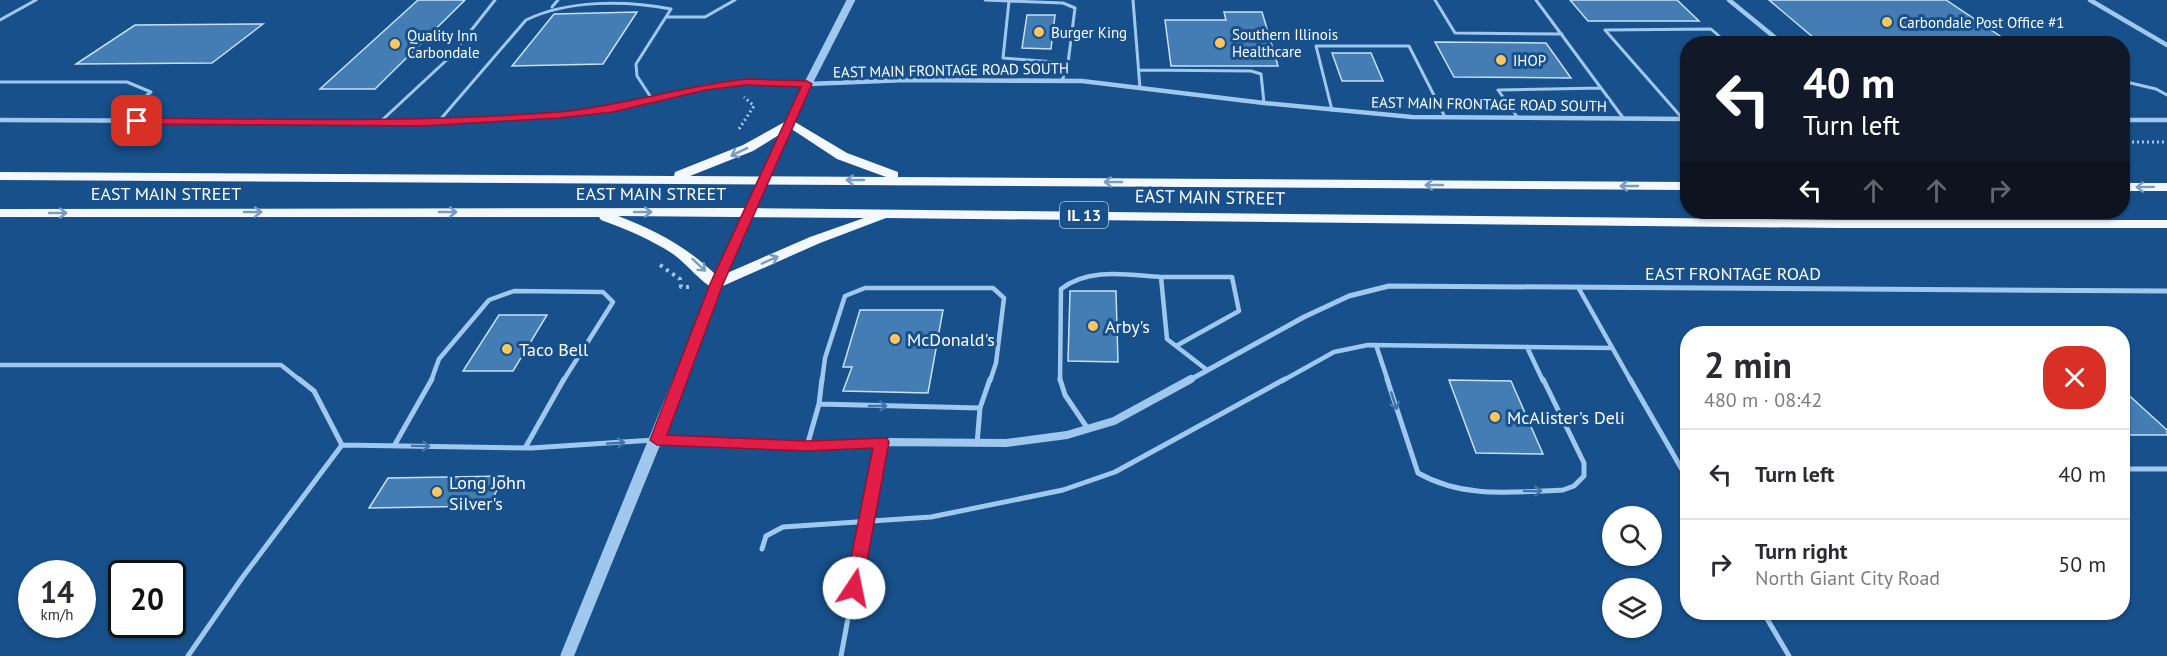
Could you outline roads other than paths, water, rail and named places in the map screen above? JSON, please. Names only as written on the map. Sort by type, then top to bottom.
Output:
[{"type":"highway","points":[[664,179],[726,158],[790,123],[842,156],[878,171],[911,181]]},
{"type":"highway","name":"EAST MAIN STREET","points":[[0,176],[1680,186]]},
{"type":"highway","points":[[2130,187],[2167,187]]},
{"type":"highway","points":[[590,212],[623,223],[675,247],[696,261],[717,284],[814,240],[889,213]]},
{"type":"highway","name":"EAST MAIN STREET","points":[[0,213],[749,212],[1838,224],[2167,224]]},
{"type":"street","points":[[567,656],[657,440],[717,284],[807,84],[850,0]]},
{"type":"street","points":[[1729,0],[1773,36]]},
{"type":"street","points":[[2090,0],[2167,45]]},
{"type":"street","name":"EAST MAIN FRONTAGE ROAD SOUTH","points":[[0,120],[439,121],[559,115],[613,109],[706,87],[746,82],[807,84],[906,80],[1062,81],[1332,110],[1444,117],[1680,119]]},
{"type":"street","points":[[2130,120],[2167,120]]},
{"type":"street","name":"EAST FRONTAGE ROAD","points":[[657,440],[807,446],[882,442],[1006,443],[1057,437],[1114,421],[1304,317],[1349,296],[1389,286],[2167,291]]},
{"type":"lane","points":[[0,20],[36,0]]},
{"type":"lane","points":[[380,122],[451,57],[469,30],[495,0]]},
{"type":"lane","points":[[552,7],[558,0]]},
{"type":"lane","points":[[666,17],[705,17],[735,0]]},
{"type":"lane","points":[[985,0],[1063,3],[1075,8],[1068,63],[1062,81]]},
{"type":"lane","points":[[1132,0],[1140,88]]},
{"type":"lane","points":[[1435,0],[1455,33],[1562,34]]},
{"type":"lane","points":[[1536,0],[1624,119]]},
{"type":"lane","points":[[1009,2],[1003,58],[1068,63]]},
{"type":"lane","points":[[439,121],[526,20],[543,9],[566,3],[646,3],[671,9],[636,64],[637,76],[652,99]]},
{"type":"lane","points":[[1680,113],[1605,30],[1711,29],[1719,36]]},
{"type":"lane","points":[[1332,110],[1316,46],[1409,46],[1444,117]]},
{"type":"lane","points":[[1139,70],[1251,71],[1261,74],[1264,103]]},
{"type":"lane","points":[[0,82],[127,82],[151,92],[114,121]]},
{"type":"lane","points":[[2130,83],[2167,95]]},
{"type":"lane","points":[[1518,118],[1498,90],[1601,88]]},
{"type":"lane","points":[[1088,429],[1065,395],[1060,382],[1061,289],[1067,282],[1090,275],[1232,277],[1239,311],[1176,346]]},
{"type":"lane","points":[[1161,277],[1167,339],[1207,370]]},
{"type":"lane","points":[[1578,287],[1680,461]]},
{"type":"lane","points":[[807,446],[819,404],[825,358],[845,296],[865,288],[993,288],[1004,298],[996,363],[980,408],[977,444]]},
{"type":"lane","points":[[394,446],[428,389],[438,359],[489,300],[514,291],[603,292],[613,302],[551,399],[525,448]]},
{"type":"lane","points":[[762,549],[766,536],[783,527],[931,517],[1063,490],[1115,472],[1334,352],[1376,345],[1612,348]]},
{"type":"lane","points":[[1376,345],[1418,473],[1431,482],[1466,492],[1563,490],[1574,486],[1584,476],[1584,463],[1527,347]]},
{"type":"lane","points":[[0,365],[281,365],[314,391],[342,445]]},
{"type":"lane","points":[[819,404],[980,408]]},
{"type":"lane","points":[[342,445],[525,448],[657,440]]},
{"type":"lane","points":[[841,656],[882,442]]},
{"type":"lane","points":[[188,656],[242,578],[342,445]]},
{"type":"lane","points":[[2130,469],[2167,469]]},
{"type":"lane","points":[[1768,620],[1789,656]]},
{"type":"place","name":"Carbondale Post Office #1","points":[[1887,22]]},
{"type":"place","name":"Burger King","points":[[1039,32]]},
{"type":"place","name":"Southern Illinois Healthcare","points":[[1220,43]]},
{"type":"place","name":"Quality Inn Carbondale","points":[[395,44]]},
{"type":"place","name":"IHOP","points":[[1501,60]]},
{"type":"place","name":"Arby's","points":[[1093,326]]},
{"type":"place","name":"McDonald's","points":[[895,339]]},
{"type":"place","name":"Taco Bell","points":[[507,349]]},
{"type":"place","name":"McAlister's Deli","points":[[1495,417]]},
{"type":"place","name":"Long John Silver's","points":[[437,492]]}]
